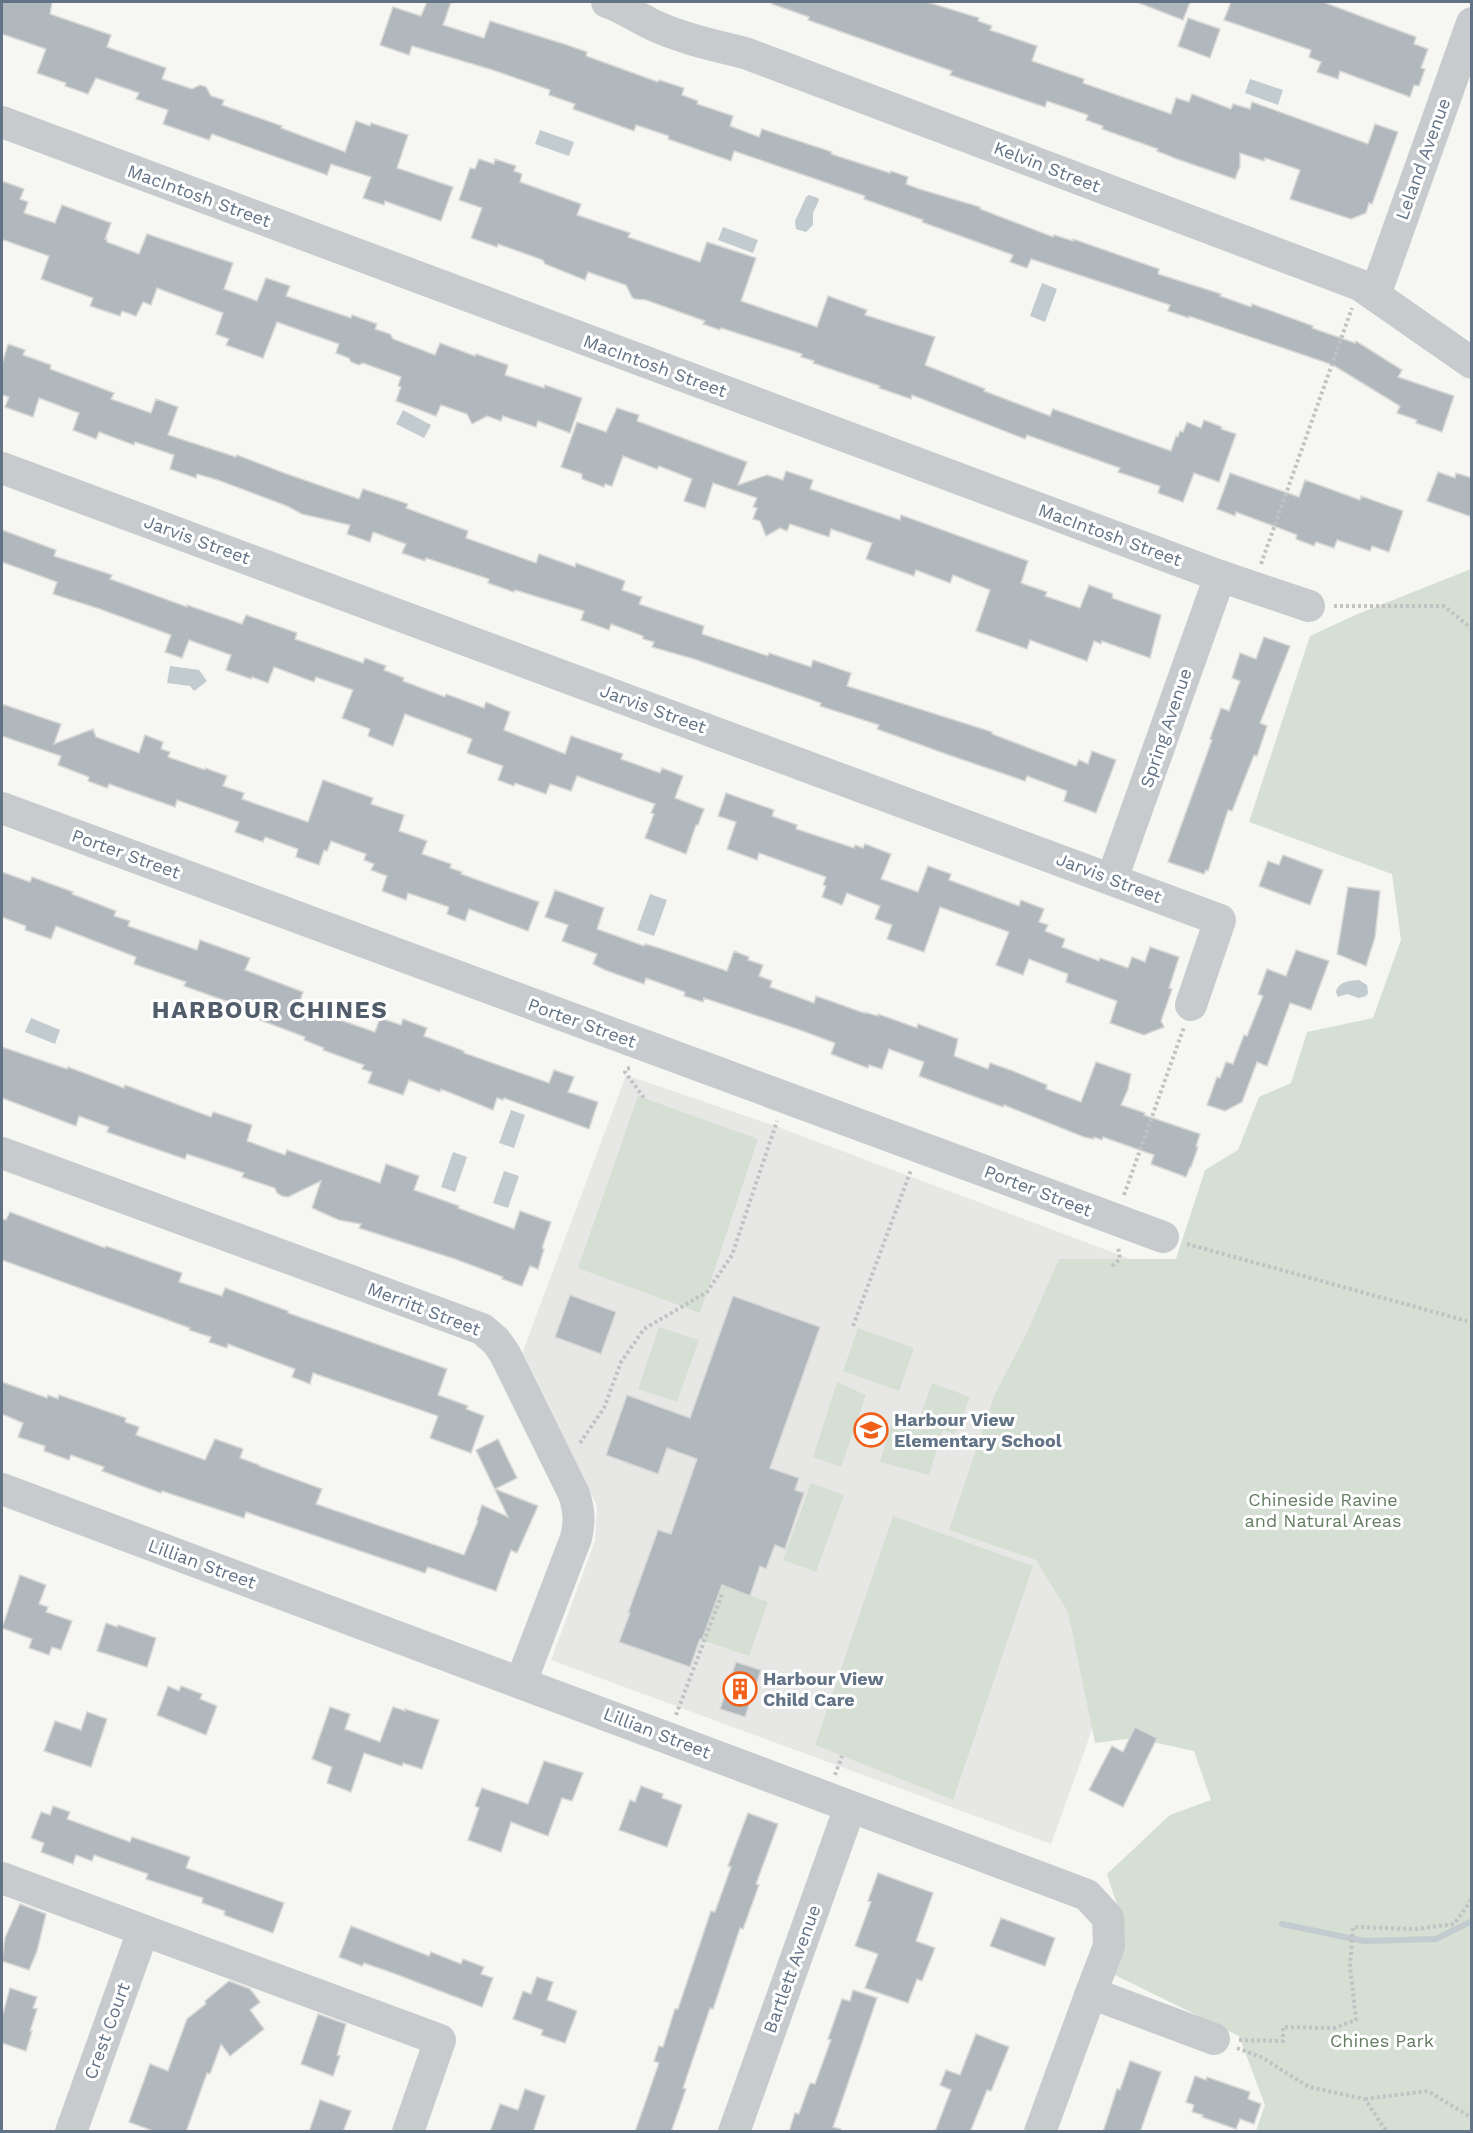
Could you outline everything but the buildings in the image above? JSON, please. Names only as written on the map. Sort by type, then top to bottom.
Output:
[{"type":"street","name":"Kelvin Street","points":[[607,2],[621,7],[650,24],[708,44],[745,53],[1367,290],[1472,363]]},
{"type":"street","name":"Leland Avenue","points":[[1367,290],[1472,23]]},
{"type":"street","name":"MacIntosh Street","points":[[2,122],[1220,576],[1309,606]]},
{"type":"street","name":"Jarvis Street","points":[[2,468],[1220,920],[1191,1005]]},
{"type":"street","name":"Spring Avenue","points":[[1112,879],[1220,576]]},
{"type":"street","name":"Porter Street","points":[[2,808],[1163,1238]]},
{"type":"street","name":"Merritt Street","points":[[2,1153],[482,1329],[496,1341],[505,1354],[570,1485],[579,1511],[580,1523],[521,1682]]},
{"type":"street","name":"Lillian Street","points":[[2,1490],[521,1682],[841,1794],[1087,1895],[1108,1918],[1109,1946],[1040,2132]]},
{"type":"street","name":"Bartlett Avenue","points":[[734,2132],[841,1794]]},
{"type":"street","points":[[2,1878],[440,2040],[408,2132]]},
{"type":"street","name":"Crest Court","points":[[71,2132],[143,1931]]},
{"type":"street","points":[[1091,1993],[1214,2039]]},
{"type":"path","points":[[1253,587],[1367,290]]},
{"type":"path","points":[[1309,606],[1444,606],[1472,630]]},
{"type":"path","points":[[1121,1204],[1191,1005]]},
{"type":"path","points":[[580,1443],[604,1408],[621,1362],[644,1329],[707,1293],[732,1255],[785,1097]]},
{"type":"path","points":[[853,1326],[920,1147]]},
{"type":"path","points":[[1163,1238],[1467,1321]]},
{"type":"path","points":[[1112,1266],[1120,1259],[1118,1245],[1113,1240]]},
{"type":"path","points":[[676,1716],[722,1594]]},
{"type":"path","points":[[841,1794],[842,1756]]},
{"type":"path","points":[[1214,2039],[1283,2041],[1283,2027],[1334,2028],[1356,2020],[1350,1966],[1353,1927],[1416,1929],[1454,1924],[1472,1899]]},
{"type":"path","points":[[1214,2039],[1262,2057],[1309,2087],[1365,2099],[1428,2091],[1472,2118]]},
{"type":"path","points":[[1365,2099],[1389,2132]]},
{"type":"shaded area","points":[[1250,79],[1283,90],[1278,105],[1245,93]]},
{"type":"shaded area","points":[[540,130],[574,142],[569,156],[535,144]]},
{"type":"shaded area","points":[[809,195],[819,200],[813,213],[813,225],[806,232],[796,229],[795,221]]},
{"type":"shaded area","points":[[723,227],[758,240],[753,253],[718,240]]},
{"type":"shaded area","points":[[1042,283],[1057,289],[1045,322],[1030,316]]},
{"type":"shaded area","points":[[403,410],[431,425],[424,438],[396,424]]},
{"type":"shaded area","points":[[170,666],[199,670],[207,681],[194,691],[190,686],[167,683]]},
{"type":"shaded area","points":[[650,894],[667,900],[654,936],[637,930]]},
{"type":"shaded area","points":[[1359,980],[1367,985],[1366,996],[1359,998],[1347,994],[1338,997],[1336,992],[1339,986],[1345,982]]},
{"type":"shaded area","points":[[31,1018],[60,1030],[55,1044],[25,1032]]},
{"type":"shaded area","name":"Harbour View Elementary School","points":[[626,1075],[778,1127],[1224,1294],[1087,1744],[1051,1844],[551,1660],[595,1541],[597,1506],[522,1354]]},
{"type":"shaded area","points":[[511,1110],[525,1115],[514,1148],[499,1143]]},
{"type":"shaded area","points":[[453,1152],[467,1157],[455,1192],[441,1187]]},
{"type":"shaded area","points":[[504,1171],[519,1176],[508,1208],[493,1203]]},
{"type":"green space","points":[[1471,569],[1471,2131],[1256,2131],[1265,2105],[1239,2036],[1115,1975],[1119,1911],[1107,1874],[1170,1815],[1211,1800],[1194,1751],[1134,1738],[1095,1743],[1068,1612],[1036,1560],[949,1530],[994,1396],[1027,1332],[1059,1259],[1176,1259],[1205,1170],[1238,1150],[1259,1097],[1291,1083],[1307,1032],[1373,1018],[1401,940],[1392,874],[1249,822],[1310,636],[1353,616]]},
{"type":"green space","points":[[638,1096],[758,1139],[700,1313],[578,1268]]},
{"type":"green space","points":[[659,1327],[699,1340],[677,1402],[638,1389]]},
{"type":"green space","points":[[858,1328],[914,1348],[899,1391],[843,1371]]},
{"type":"green space","points":[[837,1382],[866,1395],[841,1467],[813,1457]]},
{"type":"green space","points":[[932,1383],[970,1397],[955,1434],[943,1430],[929,1475],[880,1462],[893,1418],[917,1426]]},
{"type":"green space","points":[[811,1483],[844,1495],[816,1572],[783,1560]]},
{"type":"green space","points":[[893,1516],[1033,1566],[953,1800],[815,1745]]},
{"type":"green space","points":[[722,1585],[768,1602],[749,1656],[702,1640]]},
{"type":"waterway","points":[[1282,1924],[1364,1941],[1436,1939],[1472,1921]]},
{"type":"place","name":"Harbour View Elementary School","points":[[871,1430]]},
{"type":"place","name":"Harbour View Child Care","points":[[740,1689]]},
{"type":"district","name":"HARBOUR CHINES","points":[[270,1010]]},
{"type":"park label","name":"Chineside Ravine and Natural Areas","points":[[1323,1510]]},
{"type":"park label","name":"Chines Park","points":[[1382,2041]]}]
